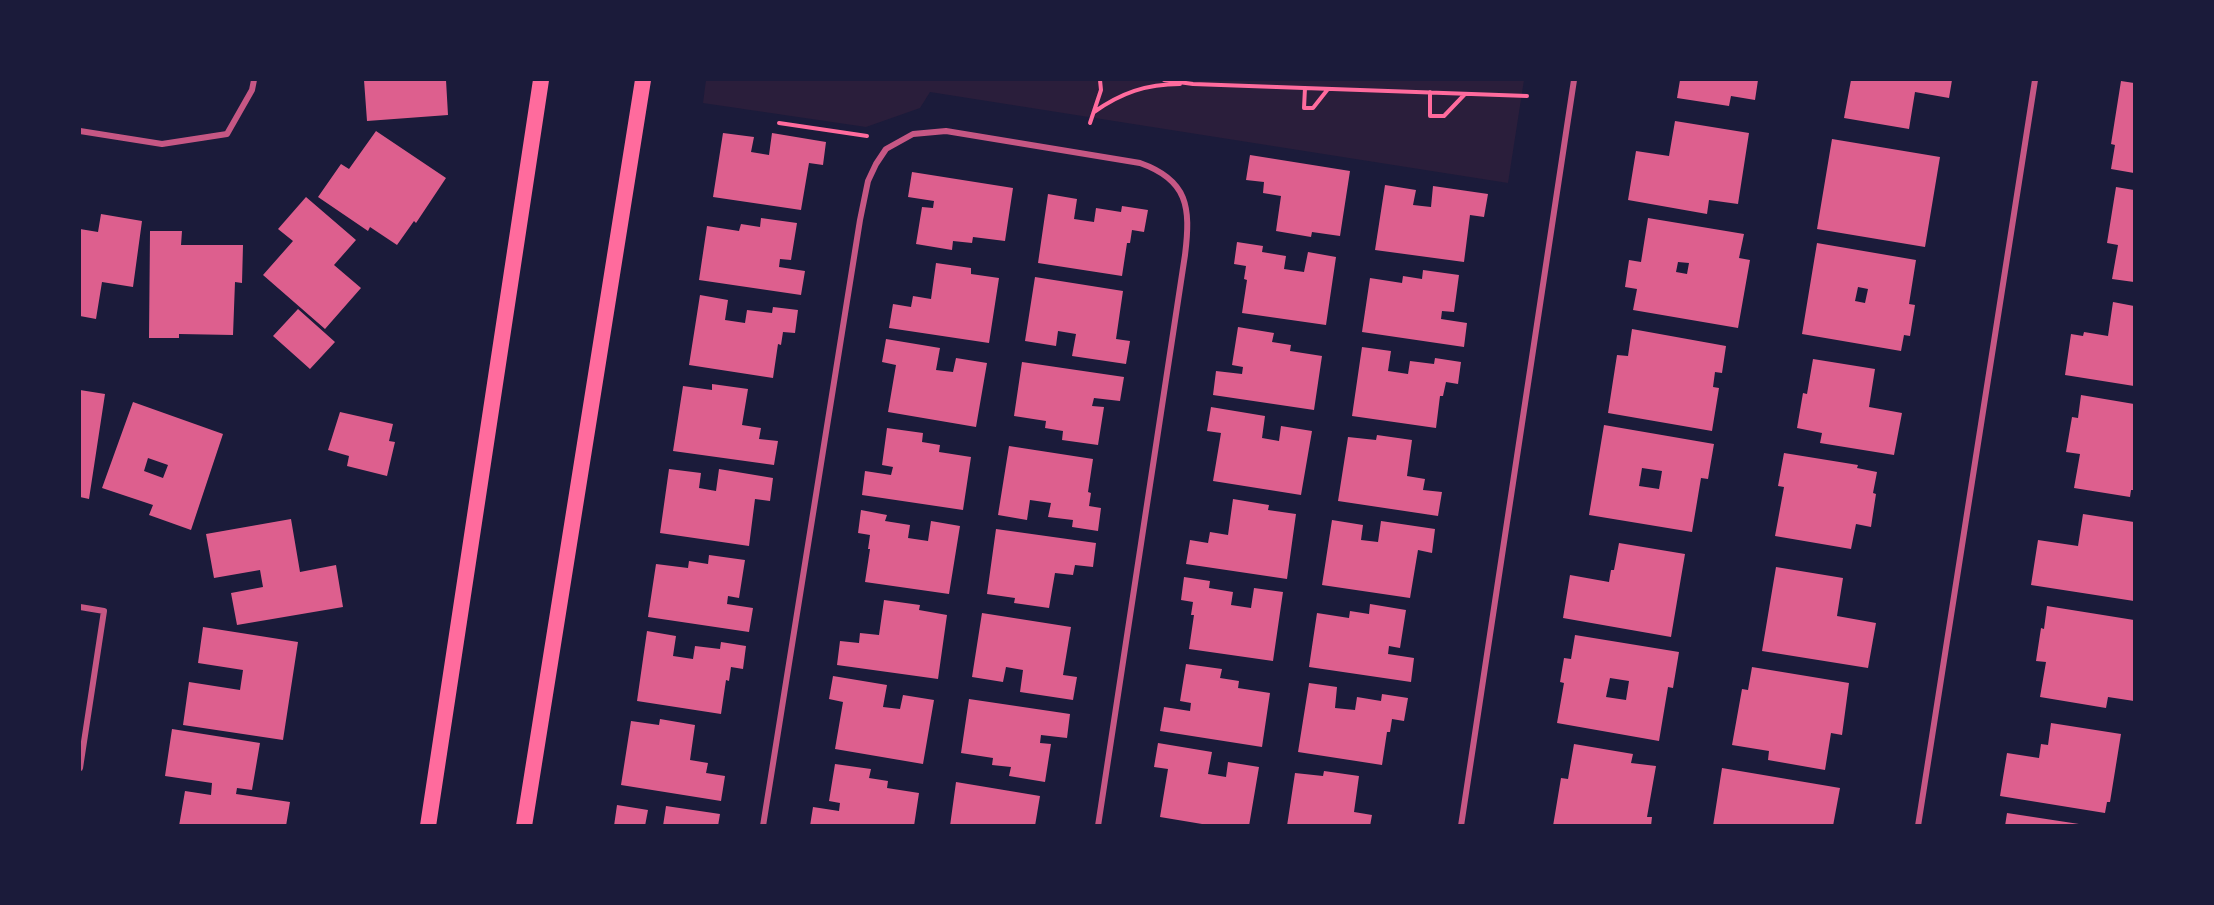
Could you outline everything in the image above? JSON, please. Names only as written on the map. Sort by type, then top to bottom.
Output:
[{"type":"highway","points":[[428,825],[541,80]]},
{"type":"highway","points":[[524,825],[644,80]]},
{"type":"street","points":[[80,131],[162,144],[227,134],[252,90],[254,80]]},
{"type":"street","points":[[1461,825],[1574,80]]},
{"type":"street","points":[[1918,825],[2035,80]]},
{"type":"street","points":[[763,825],[868,181],[886,149],[913,134],[946,131],[1122,159],[1156,169],[1169,177],[1185,200],[1188,236],[1098,825]]},
{"type":"street","points":[[80,607],[104,611],[80,768]]},
{"type":"path","points":[[1090,123],[1101,90],[1100,80]]},
{"type":"path","points":[[1164,80],[1192,84]]},
{"type":"path","points":[[1094,112],[1109,102],[1140,88],[1160,84],[1527,96]]},
{"type":"path","points":[[1305,88],[1304,108],[1313,108],[1328,89]]},
{"type":"path","points":[[1430,92],[1430,116],[1444,116],[1465,94]]},
{"type":"path","points":[[779,123],[868,136]]},
{"type":"shaded area","points":[[706,80],[1524,80],[1508,183],[930,92],[920,108],[866,127],[703,103]]},
{"type":"building","points":[[364,80],[446,80],[448,115],[367,121]]},
{"type":"building","points":[[1680,80],[1758,80],[1755,100],[1731,96],[1729,106],[1677,98]]},
{"type":"building","points":[[1851,80],[1952,80],[1949,98],[1915,92],[1909,129],[1844,118]]},
{"type":"building","points":[[2121,81],[2134,83],[2134,173],[2111,169],[2115,145],[2111,144]]},
{"type":"building","points":[[1675,121],[1749,133],[1738,204],[1709,200],[1707,214],[1628,200],[1636,151],[1669,156]]},
{"type":"building","points":[[376,131],[446,178],[416,223],[414,221],[397,245],[370,227],[368,231],[318,197],[341,164],[349,169]]},
{"type":"building","points":[[723,133],[754,137],[751,152],[769,155],[772,133],[826,142],[823,165],[809,163],[801,210],[713,197]]},
{"type":"building","points":[[1832,139],[1940,157],[1925,247],[1817,229]]},
{"type":"building","points":[[1250,155],[1350,171],[1340,236],[1312,232],[1311,237],[1276,231],[1281,196],[1263,193],[1264,182],[1246,180]]},
{"type":"building","points":[[912,172],[1013,188],[1005,241],[973,237],[972,243],[953,241],[952,250],[916,244],[922,207],[933,208],[934,201],[908,197]]},
{"type":"building","points":[[1385,185],[1416,190],[1413,205],[1431,207],[1433,186],[1488,194],[1484,217],[1470,215],[1464,262],[1375,250]]},
{"type":"building","points":[[2116,187],[2134,190],[2134,282],[2112,279],[2118,245],[2107,243]]},
{"type":"building","points":[[1048,194],[1077,199],[1074,219],[1094,222],[1096,208],[1121,212],[1122,206],[1148,210],[1144,232],[1132,230],[1130,243],[1127,243],[1122,276],[1038,263]]},
{"type":"building","points":[[306,197],[356,240],[334,265],[361,288],[325,329],[263,275],[293,241],[278,229]]},
{"type":"building","points":[[101,214],[142,221],[133,287],[102,282],[96,319],[80,316],[80,229],[98,232]]},
{"type":"building","points":[[761,218],[797,223],[791,260],[780,259],[779,267],[805,271],[801,295],[699,280],[707,226],[739,231],[741,224],[760,227]]},
{"type":"building","points":[[1648,218],[1744,234],[1739,258],[1750,260],[1738,328],[1633,310],[1637,289],[1625,287],[1629,260],[1641,262]],"holes":[[[1678,262],[1689,263],[1687,274],[1676,272]]]},
{"type":"building","points":[[150,231],[182,231],[181,245],[243,245],[242,283],[235,282],[233,335],[179,334],[179,338],[149,338]]},
{"type":"building","points":[[1237,242],[1263,246],[1262,252],[1286,256],[1284,269],[1304,272],[1308,252],[1336,257],[1326,325],[1242,313],[1247,280],[1244,279],[1246,266],[1234,264]]},
{"type":"building","points":[[1817,243],[1916,260],[1909,304],[1915,305],[1910,336],[1904,335],[1901,351],[1802,334]],"holes":[[[1858,287],[1868,289],[1865,303],[1855,301]]]},
{"type":"building","points":[[936,263],[971,268],[971,274],[999,278],[989,343],[889,328],[893,304],[911,307],[913,296],[931,299]]},
{"type":"building","points":[[1423,270],[1459,275],[1454,312],[1442,311],[1441,319],[1467,323],[1464,347],[1362,332],[1370,278],[1402,283],[1403,276],[1422,279]]},
{"type":"building","points":[[1035,277],[1123,291],[1116,339],[1130,341],[1126,364],[1072,356],[1076,334],[1058,331],[1056,346],[1025,341]]},
{"type":"building","points":[[700,295],[728,300],[725,320],[745,323],[747,310],[772,313],[773,307],[798,310],[795,333],[783,332],[781,345],[778,344],[773,378],[689,365]]},
{"type":"building","points":[[2113,302],[2134,306],[2134,386],[2065,375],[2071,334],[2083,336],[2084,332],[2108,336]]},
{"type":"building","points":[[298,309],[335,342],[310,369],[273,336]]},
{"type":"building","points":[[1238,327],[1274,333],[1272,342],[1291,345],[1290,351],[1322,356],[1314,410],[1213,395],[1216,371],[1242,374],[1243,367],[1232,365]]},
{"type":"building","points":[[1632,329],[1726,346],[1722,373],[1715,372],[1713,387],[1719,388],[1712,431],[1608,413],[1617,355],[1628,356]]},
{"type":"building","points":[[886,339],[940,348],[936,370],[953,372],[956,358],[987,363],[976,427],[888,412],[896,365],[882,362]]},
{"type":"building","points":[[1362,347],[1391,351],[1388,371],[1408,374],[1410,361],[1434,364],[1435,358],[1461,362],[1458,384],[1446,382],[1443,396],[1440,396],[1436,428],[1352,416]]},
{"type":"building","points":[[1813,359],[1875,369],[1869,407],[1902,413],[1894,455],[1820,443],[1822,433],[1797,428],[1803,393],[1807,394]]},
{"type":"building","points":[[1022,362],[1124,377],[1120,401],[1094,398],[1092,406],[1104,407],[1098,445],[1062,440],[1063,431],[1045,428],[1046,421],[1014,416]]},
{"type":"building","points":[[712,384],[748,389],[742,425],[761,428],[759,439],[778,441],[774,465],[673,451],[683,386],[712,390]]},
{"type":"building","points":[[80,390],[105,394],[89,499],[80,497]]},
{"type":"building","points":[[2081,395],[2134,404],[2134,490],[2131,490],[2130,497],[2074,488],[2080,454],[2066,452],[2072,417],[2078,418]]},
{"type":"building","points":[[133,402],[223,434],[191,530],[149,515],[153,505],[102,488]],"holes":[[[148,458],[168,465],[163,478],[144,471]]]},
{"type":"building","points":[[1211,407],[1265,416],[1262,438],[1279,441],[1281,426],[1312,431],[1301,495],[1213,481],[1221,433],[1207,431]]},
{"type":"building","points":[[340,412],[393,424],[389,441],[395,442],[387,476],[347,466],[349,456],[328,450]]},
{"type":"building","points":[[1604,425],[1714,444],[1708,479],[1701,478],[1692,532],[1589,515]],"holes":[[[1642,468],[1662,471],[1659,489],[1639,486]]]},
{"type":"building","points":[[887,428],[923,433],[922,442],[940,445],[939,452],[971,457],[963,510],[862,495],[865,471],[891,475],[893,467],[882,465]]},
{"type":"building","points":[[1377,435],[1412,440],[1407,476],[1425,479],[1423,490],[1442,492],[1438,516],[1338,501],[1348,437],[1376,440]]},
{"type":"building","points":[[1009,446],[1093,459],[1088,492],[1091,493],[1089,506],[1101,508],[1098,531],[1072,527],[1073,520],[1048,517],[1051,503],[1030,500],[1027,520],[998,515]]},
{"type":"building","points":[[1784,453],[1858,465],[1857,468],[1877,472],[1871,527],[1856,524],[1851,549],[1775,536],[1784,487],[1778,486]]},
{"type":"building","points":[[669,469],[701,473],[699,488],[716,491],[719,469],[773,478],[770,501],[755,499],[749,546],[660,533]]},
{"type":"building","points":[[1233,499],[1269,505],[1268,510],[1296,514],[1287,579],[1186,564],[1190,540],[1208,543],[1210,532],[1228,535]]},
{"type":"building","points":[[861,510],[887,515],[885,521],[910,525],[908,538],[928,541],[931,521],[960,526],[949,594],[865,582],[870,535],[858,533]]},
{"type":"building","points":[[2083,514],[2134,522],[2134,601],[2031,585],[2038,540],[2078,546]]},
{"type":"building","points":[[291,519],[300,572],[336,565],[343,607],[237,625],[231,593],[263,587],[260,570],[214,578],[206,534]]},
{"type":"building","points":[[1332,520],[1363,525],[1361,540],[1378,542],[1381,521],[1435,529],[1432,553],[1418,550],[1410,598],[1322,585]]},
{"type":"building","points":[[996,529],[1096,543],[1093,567],[1075,565],[1073,575],[1055,573],[1049,608],[1014,603],[1015,598],[987,594]]},
{"type":"building","points":[[1619,543],[1685,554],[1671,637],[1563,618],[1570,575],[1609,582],[1611,570],[1614,570]]},
{"type":"building","points":[[709,555],[745,560],[739,598],[728,596],[727,604],[753,608],[749,632],[648,617],[656,564],[688,568],[689,561],[708,564]]},
{"type":"building","points":[[1776,567],[1843,578],[1837,616],[1876,623],[1868,668],[1762,651]]},
{"type":"building","points":[[1184,577],[1210,581],[1209,588],[1233,592],[1231,605],[1251,608],[1254,588],[1283,592],[1273,661],[1189,649],[1194,615],[1191,615],[1193,602],[1181,600]]},
{"type":"building","points":[[884,600],[920,605],[919,610],[947,615],[938,679],[837,665],[840,641],[859,643],[860,633],[879,635]]},
{"type":"building","points":[[1370,604],[1406,610],[1400,648],[1389,646],[1388,654],[1414,658],[1411,682],[1309,667],[1317,613],[1349,618],[1350,611],[1369,614]]},
{"type":"building","points":[[2047,606],[2134,620],[2134,701],[2108,697],[2106,708],[2040,697],[2046,662],[2036,661]]},
{"type":"building","points":[[982,613],[1071,627],[1063,675],[1077,677],[1073,700],[1020,692],[1023,670],[1006,667],[1003,682],[972,677]]},
{"type":"building","points":[[203,627],[298,642],[283,740],[183,725],[189,682],[240,690],[243,670],[198,663]]},
{"type":"building","points":[[647,631],[676,636],[673,656],[693,659],[695,646],[720,649],[721,642],[746,646],[743,669],[731,667],[729,681],[726,680],[721,714],[637,701]]},
{"type":"building","points":[[1575,635],[1679,652],[1673,688],[1668,687],[1659,741],[1557,723],[1564,683],[1560,682],[1564,658],[1571,659]],"holes":[[[1610,678],[1629,681],[1626,700],[1606,697]]]},
{"type":"building","points":[[1186,664],[1222,669],[1220,678],[1239,681],[1238,688],[1270,693],[1262,747],[1160,731],[1164,707],[1190,711],[1191,703],[1180,701]]},
{"type":"building","points":[[1752,667],[1849,683],[1842,735],[1831,733],[1825,770],[1768,760],[1769,751],[1732,745],[1742,689],[1748,690]]},
{"type":"building","points":[[833,676],[887,685],[883,707],[900,709],[903,695],[934,700],[923,764],[835,749],[843,702],[829,699]]},
{"type":"building","points":[[1309,683],[1337,687],[1335,708],[1355,710],[1357,697],[1381,701],[1382,694],[1408,698],[1404,721],[1392,719],[1390,732],[1387,732],[1382,765],[1298,752]]},
{"type":"building","points":[[969,699],[1070,714],[1067,738],[1041,735],[1040,743],[1051,744],[1045,782],[1009,776],[1011,767],[992,765],[993,758],[961,753]]},
{"type":"building","points":[[660,719],[695,725],[690,760],[708,763],[706,773],[725,776],[721,801],[621,785],[631,721],[659,725]]},
{"type":"building","points":[[2051,723],[2121,734],[2110,802],[2107,802],[2105,813],[2000,796],[2007,753],[2039,758],[2041,744],[2048,745]]},
{"type":"building","points":[[172,729],[260,743],[252,790],[237,788],[236,794],[290,802],[286,826],[179,826],[185,791],[211,795],[212,783],[165,776]]},
{"type":"building","points":[[1158,743],[1212,752],[1208,774],[1226,777],[1228,762],[1259,767],[1249,826],[1214,826],[1160,817],[1168,769],[1154,767]]},
{"type":"building","points":[[1574,744],[1633,754],[1631,763],[1656,766],[1647,817],[1652,817],[1651,826],[1553,826],[1561,778],[1568,779]]},
{"type":"building","points":[[835,764],[871,769],[869,778],[888,781],[887,788],[919,793],[914,826],[810,826],[813,807],[839,811],[840,803],[829,801]]},
{"type":"building","points":[[1722,768],[1840,788],[1833,826],[1713,826]]},
{"type":"building","points":[[1324,771],[1359,776],[1354,812],[1372,815],[1370,826],[1287,826],[1295,773],[1323,776]]},
{"type":"building","points":[[956,782],[1040,796],[1035,826],[950,826]]},
{"type":"building","points":[[617,805],[648,810],[645,826],[614,826]]},
{"type":"building","points":[[666,806],[720,814],[718,826],[663,826]]},
{"type":"building","points":[[2007,813],[2079,824],[2079,826],[2005,826]]}]
